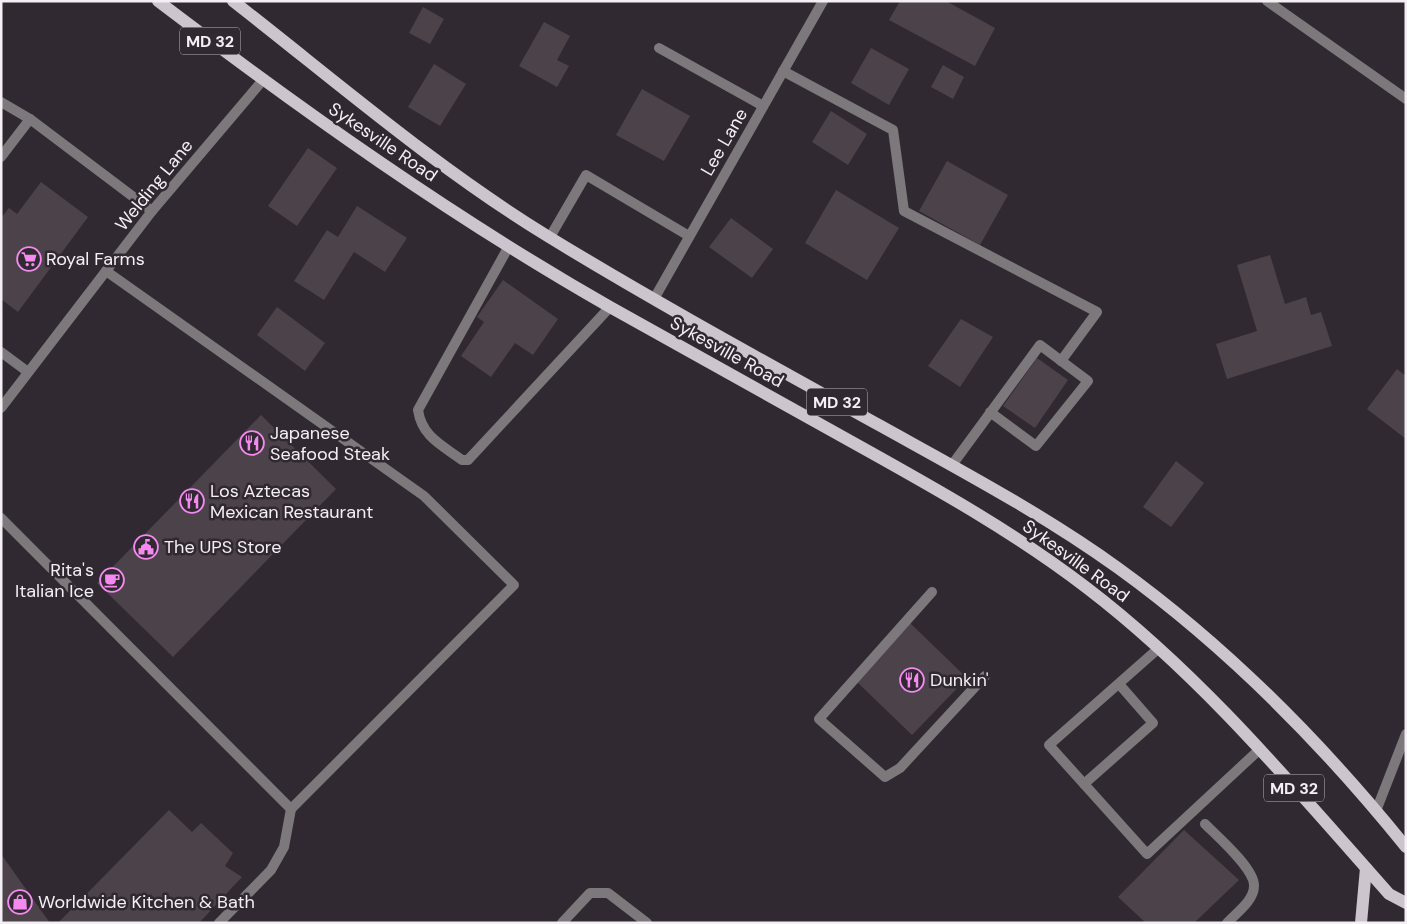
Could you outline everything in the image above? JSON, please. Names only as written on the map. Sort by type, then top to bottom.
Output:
[{"type":"main road","name":"Sykesville Road","points":[[158,1],[263,80],[405,179],[509,246],[610,307],[910,474],[994,524],[1072,576],[1159,648],[1260,749],[1389,894],[1406,903]]},
{"type":"main road","name":"Sykesville Road","points":[[233,1],[250,8],[433,160],[550,237],[654,299],[952,465],[1065,533],[1150,592],[1272,699],[1315,742],[1376,810],[1406,847]]},
{"type":"main road","points":[[1361,923],[1366,868]]},
{"type":"street","name":"Lee Lane","points":[[654,299],[823,1]]},
{"type":"street","points":[[1267,1],[1406,99]]},
{"type":"street","points":[[659,48],[763,106]]},
{"type":"street","points":[[783,72],[893,130],[904,211],[1097,312],[1061,361]]},
{"type":"street","name":"Welding Lane","points":[[1,408],[152,211],[263,80]]},
{"type":"street","points":[[1,102],[30,120],[152,211]]},
{"type":"street","points":[[1,157],[30,120]]},
{"type":"street","points":[[550,237],[586,175],[689,236]]},
{"type":"street","points":[[509,246],[418,410],[420,423],[426,433],[462,460],[468,460],[610,307]]},
{"type":"street","points":[[106,271],[424,496],[514,586],[291,809],[284,847],[271,870],[219,923]]},
{"type":"street","points":[[952,465],[990,412],[1040,345],[1088,381],[1036,446],[990,412]]},
{"type":"street","points":[[1,352],[28,372]]},
{"type":"street","points":[[1,518],[291,809]]},
{"type":"street","points":[[932,592],[818,719],[886,777],[900,768],[985,676]]},
{"type":"street","points":[[1159,648],[1049,745],[1146,854],[1260,749]]},
{"type":"street","points":[[1084,784],[1153,722],[1119,684]]},
{"type":"street","points":[[1376,810],[1406,734]]},
{"type":"street","points":[[1205,824],[1250,871],[1255,886],[1251,897],[1227,923]]},
{"type":"street","points":[[562,923],[590,893],[608,893],[647,923]]},
{"type":"building","points":[[900,1],[946,1],[995,28],[975,66],[889,20]]},
{"type":"building","points":[[423,7],[444,19],[430,44],[409,33]]},
{"type":"building","points":[[544,22],[570,36],[557,60],[569,66],[557,87],[519,66]]},
{"type":"building","points":[[871,48],[909,69],[889,105],[851,83]]},
{"type":"building","points":[[434,64],[466,84],[440,126],[408,107]]},
{"type":"building","points":[[943,65],[964,77],[953,99],[931,87]]},
{"type":"building","points":[[642,89],[690,116],[664,161],[616,135]]},
{"type":"building","points":[[831,111],[867,134],[848,165],[812,142]]},
{"type":"building","points":[[308,148],[337,168],[297,226],[268,206]]},
{"type":"building","points":[[947,161],[1008,195],[980,245],[919,211]]},
{"type":"building","name":"Royal Farms","points":[[41,182],[88,217],[18,312],[1,299],[1,218],[9,208],[17,214]]},
{"type":"building","points":[[836,190],[899,228],[867,280],[805,243]]},
{"type":"building","points":[[357,206],[407,238],[385,272],[354,252],[324,300],[294,281],[327,230],[338,237]]},
{"type":"building","points":[[731,218],[773,249],[752,278],[709,247]]},
{"type":"building","points":[[1270,255],[1285,304],[1306,297],[1311,315],[1321,312],[1332,346],[1227,379],[1216,344],[1257,331],[1237,265]]},
{"type":"building","points":[[503,280],[558,319],[533,355],[515,343],[491,377],[461,356],[484,322],[477,317]]},
{"type":"building","points":[[277,307],[325,343],[305,371],[257,335]]},
{"type":"building","points":[[961,319],[993,337],[960,387],[928,366]]},
{"type":"building","points":[[1037,358],[1068,380],[1035,428],[1003,406]]},
{"type":"building","points":[[1397,369],[1406,376],[1406,439],[1367,409]]},
{"type":"building","points":[[261,415],[336,489],[173,657],[97,583]]},
{"type":"building","points":[[1176,461],[1204,483],[1171,527],[1143,507]]},
{"type":"building","name":"Dunkin'","points":[[910,623],[967,678],[912,735],[857,682]]},
{"type":"building","points":[[169,810],[192,832],[201,823],[233,853],[225,866],[242,877],[199,923],[58,923]]},
{"type":"building","points":[[1184,830],[1239,880],[1194,923],[1146,923],[1118,897]]},
{"type":"building","points":[[1,854],[50,923],[1,923]]},
{"type":"place","name":"Royal Farms","points":[[29,259]]},
{"type":"place","name":"Japanese Seafood Steak","points":[[252,443]]},
{"type":"place","name":"Los Aztecas Mexican Restaurant","points":[[192,501]]},
{"type":"place","name":"The UPS Store","points":[[146,547]]},
{"type":"place","name":"Rita's Italian Ice","points":[[112,580]]},
{"type":"place","name":"Dunkin'","points":[[912,680]]},
{"type":"place","name":"Worldwide Kitchen & Bath","points":[[20,902]]}]
